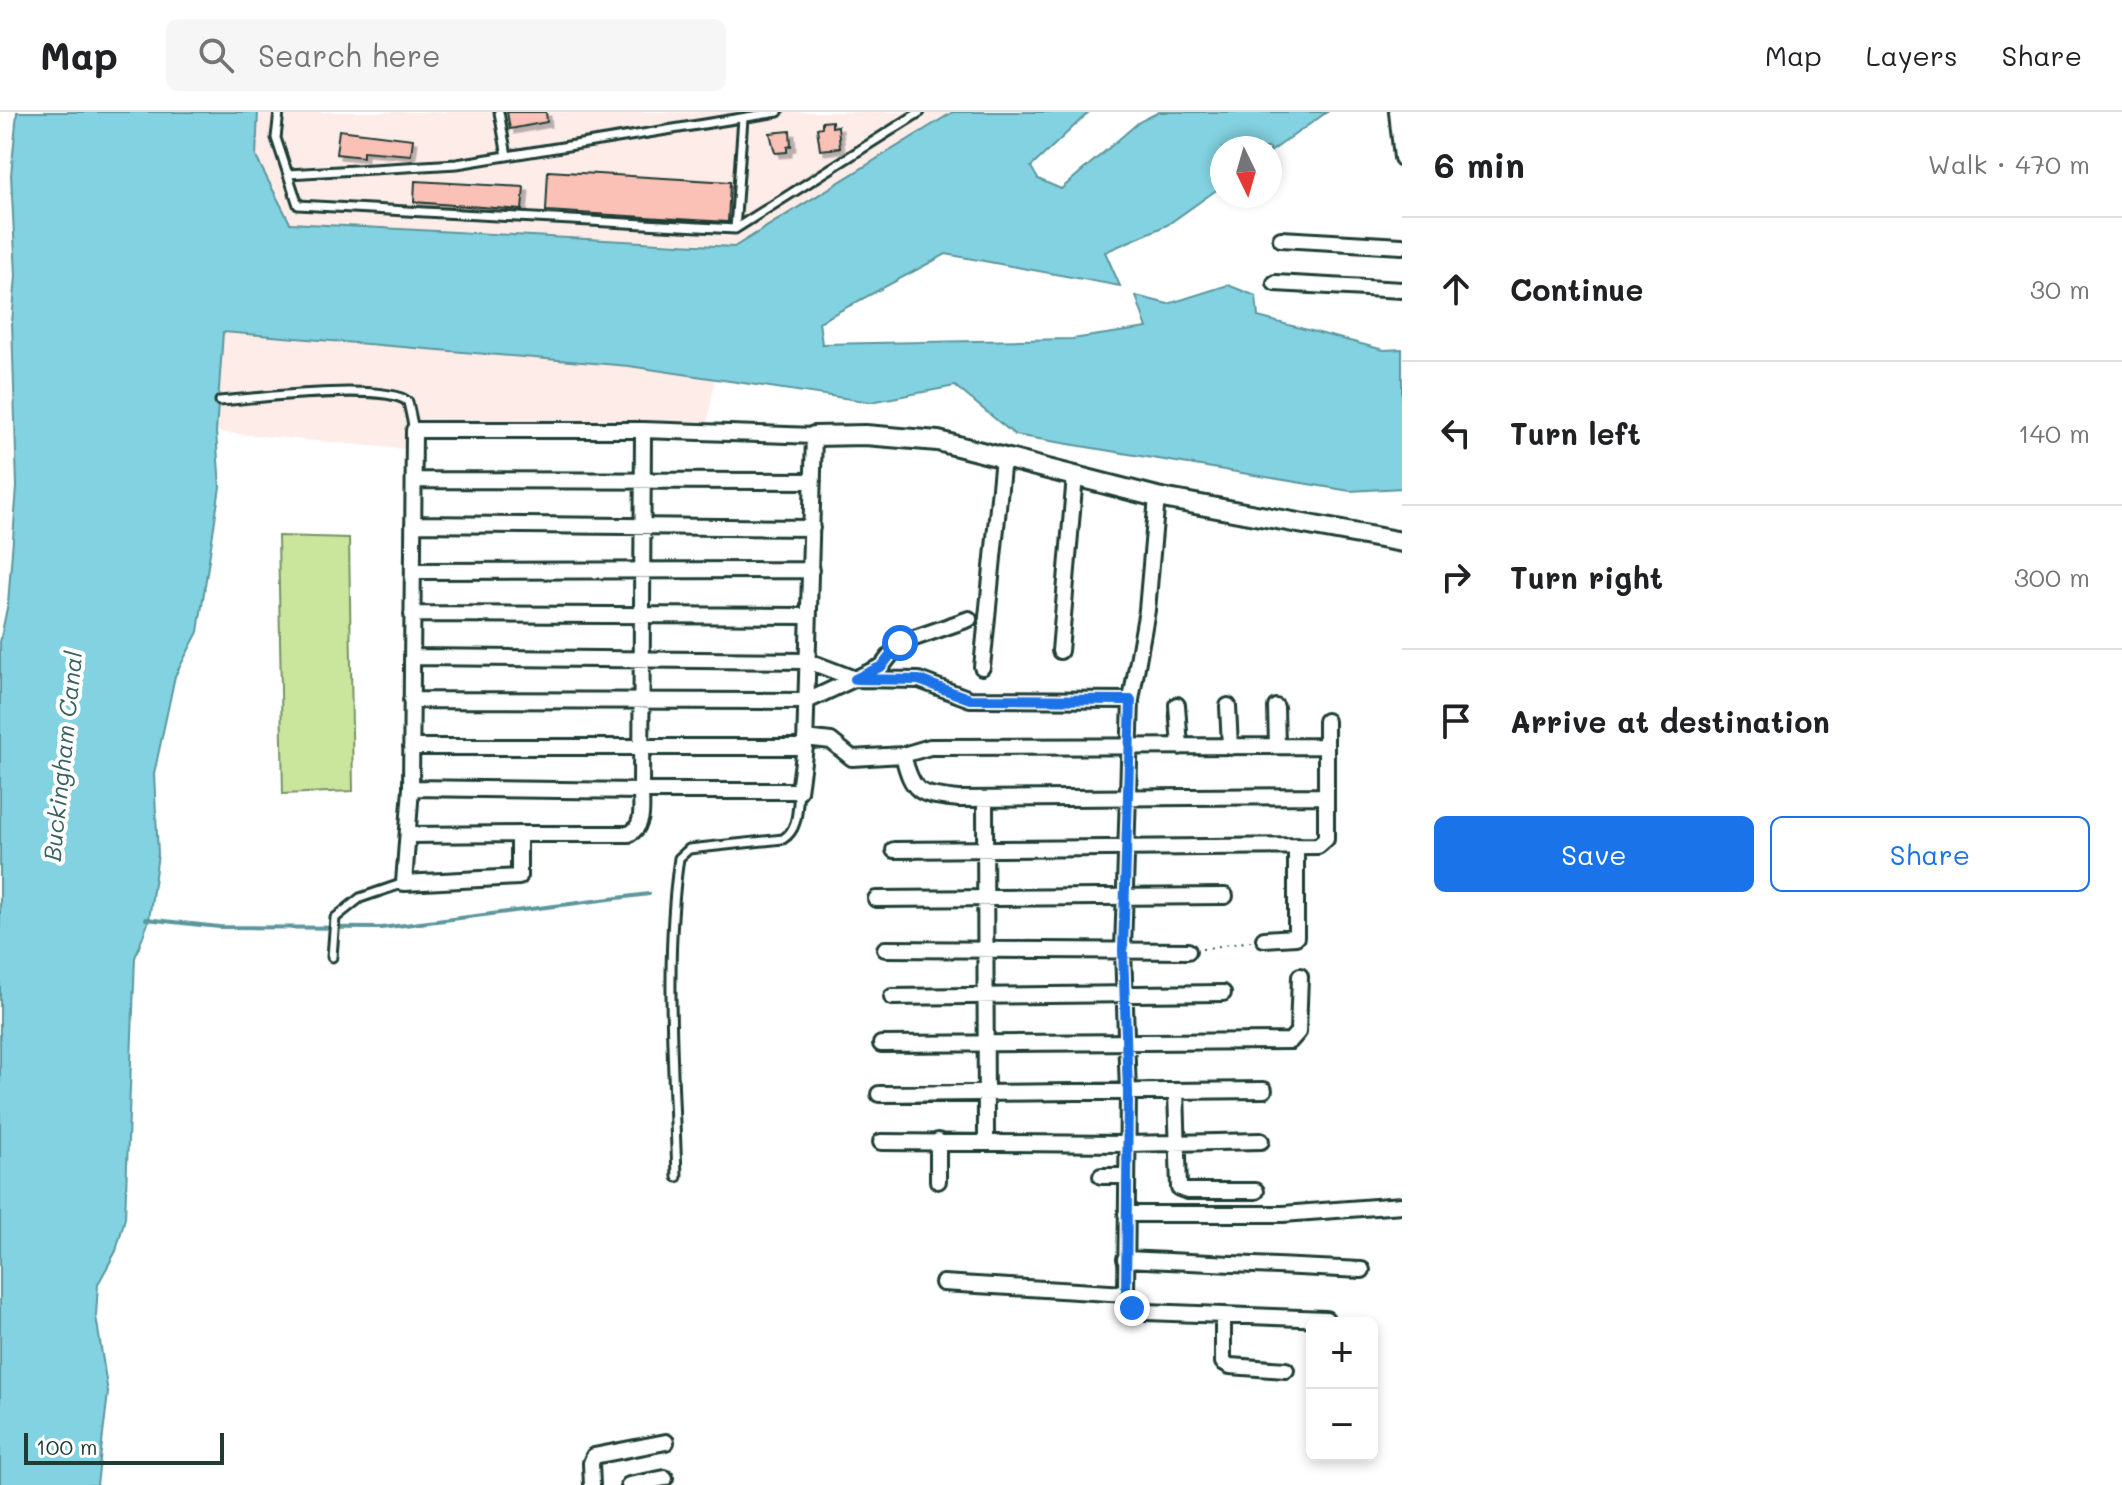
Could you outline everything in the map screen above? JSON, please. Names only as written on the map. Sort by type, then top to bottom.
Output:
[{"type":"street","points":[[1397,112],[1402,158]]},
{"type":"street","points":[[1281,239],[1402,246]]},
{"type":"street","points":[[1275,283],[1402,290]]},
{"type":"street","points":[[519,834],[519,877],[404,883],[411,788],[414,430],[643,430],[865,435],[938,441],[1157,497],[1402,542]]},
{"type":"street","points":[[408,835],[629,834],[637,830],[641,821],[643,430]]},
{"type":"street","points":[[411,788],[799,791],[807,701],[814,436]]},
{"type":"street","points":[[982,667],[1003,458]]},
{"type":"street","points":[[1060,651],[1075,476]]},
{"type":"street","points":[[414,480],[813,481]]},
{"type":"street","points":[[1157,497],[1147,610],[1131,700],[1123,950],[1128,1092],[1126,1294],[1132,1308],[1147,1312],[1306,1318]]},
{"type":"street","points":[[413,524],[812,528]]},
{"type":"street","points":[[413,571],[811,570]]},
{"type":"street","points":[[412,614],[809,616]]},
{"type":"street","points":[[411,700],[807,701],[882,666],[900,643],[969,619]]},
{"type":"street","points":[[412,657],[808,661],[855,679],[919,680],[970,699],[1131,700]]},
{"type":"street","points":[[1177,705],[1180,747]]},
{"type":"street","points":[[1228,706],[1230,747]]},
{"type":"street","points":[[1276,707],[1277,746]]},
{"type":"street","points":[[894,850],[1126,849],[1324,843],[1326,721]]},
{"type":"street","points":[[411,747],[641,747],[831,741],[852,758],[903,755],[930,747],[1326,746]]},
{"type":"street","points":[[903,755],[910,784],[919,793],[985,799],[1326,796]]},
{"type":"street","points":[[985,799],[986,1140]]},
{"type":"street","points":[[1264,939],[1296,937],[1296,846]]},
{"type":"street","points":[[876,899],[1225,896]]},
{"type":"street","points":[[885,949],[1188,951]]},
{"type":"street","points":[[881,1044],[1290,1041],[1298,1032],[1300,976]]},
{"type":"street","points":[[892,997],[1223,993]]},
{"type":"street","points":[[879,1094],[1264,1090]]},
{"type":"street","points":[[1176,1091],[1179,1188],[1187,1191],[1256,1191]]},
{"type":"street","points":[[881,1142],[986,1140],[1178,1144],[1261,1141]]},
{"type":"street","points":[[938,1141],[938,1181]]},
{"type":"street","points":[[1101,1176],[1125,1176]]},
{"type":"street","points":[[1225,1190],[1226,1212]]},
{"type":"street","points":[[1126,1214],[1283,1214],[1402,1205]]},
{"type":"street","points":[[1125,1259],[1362,1270]]},
{"type":"street","points":[[943,1283],[1126,1294]]},
{"type":"street","points":[[1223,1315],[1223,1362],[1230,1366],[1286,1370]]},
{"type":"street","points":[[592,1485],[591,1463],[594,1456],[666,1442]]},
{"type":"street","points":[[629,1485],[665,1478]]},
{"type":"lane","points":[[279,112],[276,138],[298,205],[735,229],[920,112]]},
{"type":"lane","points":[[499,112],[507,156]]},
{"type":"lane","points":[[288,174],[426,167],[778,112]]},
{"type":"lane","points":[[735,229],[743,118]]},
{"type":"lane","points":[[220,401],[299,393],[394,394],[408,402],[414,430]]},
{"type":"lane","points":[[677,1177],[673,1025],[675,890],[679,858],[689,849],[783,839],[792,834],[799,791]]},
{"type":"lane","points":[[332,957],[335,918],[360,898],[404,883]]},
{"type":"path","points":[[1188,951],[1264,939]]},
{"type":"shaded area","points":[[258,112],[953,112],[734,247],[290,223],[256,157]]},
{"type":"shaded area","points":[[223,332],[629,366],[715,379],[707,425],[407,419],[404,449],[216,432]]},
{"type":"green space","points":[[278,536],[349,538],[353,791],[283,794]]},
{"type":"water","name":"Buckingham Canal","points":[[17,112],[258,112],[256,157],[290,223],[734,247],[953,112],[1089,112],[1031,167],[1038,179],[1061,189],[1139,122],[1159,112],[1327,112],[1282,144],[1282,136],[1210,136],[1210,195],[1167,225],[1105,252],[1120,286],[946,254],[819,322],[822,344],[1072,339],[1147,328],[1136,296],[1168,304],[1228,285],[1256,296],[1258,317],[1384,350],[1402,349],[1402,488],[1350,491],[1015,435],[955,386],[871,402],[629,366],[223,332],[216,432],[220,487],[198,632],[175,676],[154,774],[158,854],[149,920],[135,958],[125,1218],[116,1251],[98,1284],[96,1316],[108,1393],[97,1485],[0,1485],[0,642],[8,603],[17,487],[12,322],[16,276],[11,175]]},
{"type":"building","points":[[507,112],[546,112],[547,122],[510,129]]},
{"type":"building","points":[[832,121],[832,127],[838,126],[840,148],[820,150],[817,128],[822,127],[822,122]]},
{"type":"building","points":[[339,130],[413,139],[411,155],[363,151],[363,157],[336,154]]},
{"type":"building","points":[[790,131],[791,146],[787,147],[787,152],[775,153],[770,133]]},
{"type":"building","points":[[548,171],[730,182],[728,222],[546,211]]},
{"type":"building","points":[[415,181],[524,187],[522,210],[414,202]]},
{"type":"waterway","points":[[146,919],[219,927],[381,928],[649,894]]},
{"type":"route","points":[[900,643],[882,666],[855,679],[919,680],[970,699],[1131,700],[1123,950],[1128,1092],[1126,1294],[1132,1308]]}]
